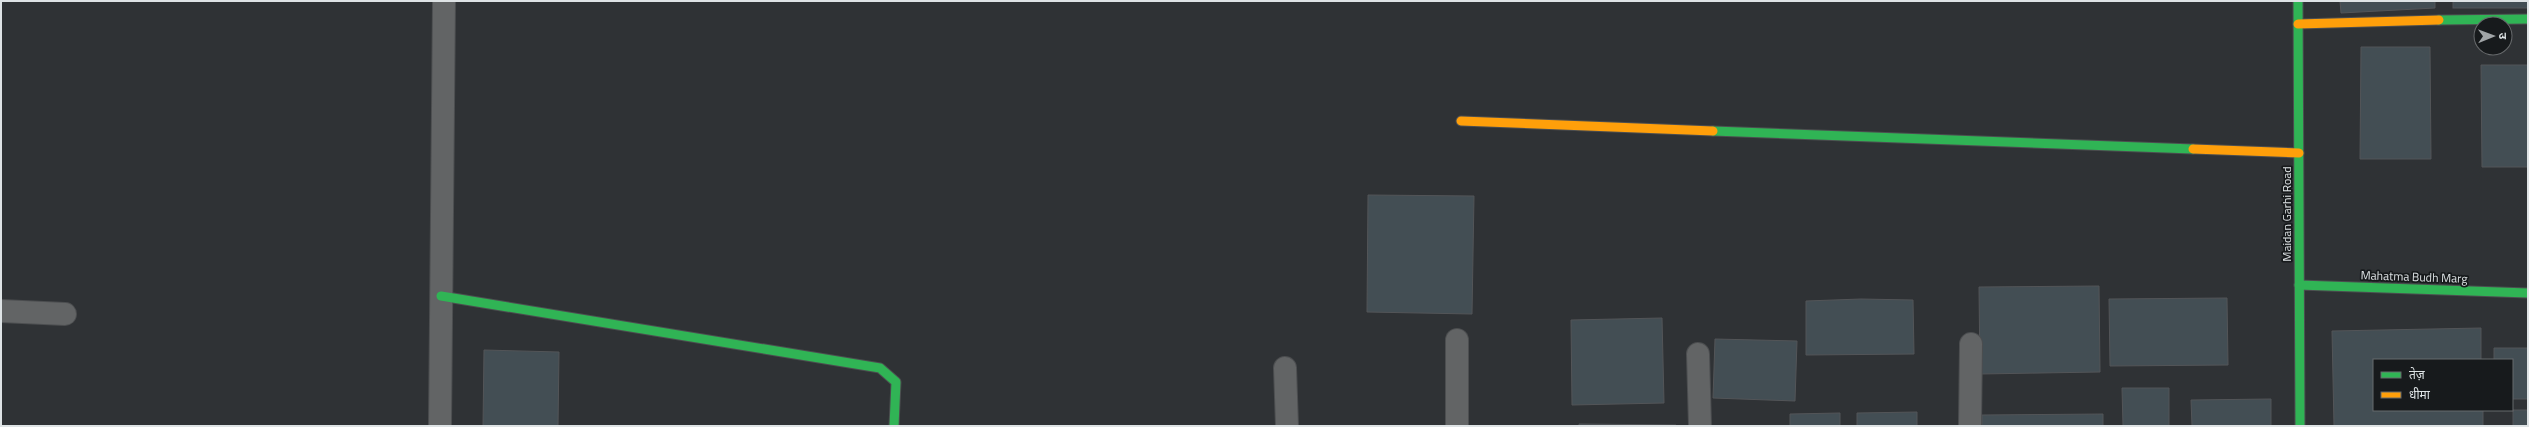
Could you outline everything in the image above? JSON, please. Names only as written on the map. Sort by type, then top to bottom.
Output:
[{"type":"street","points":[[440,426],[444,1]]},
{"type":"street","name":"Maidan Garhi Road","points":[[2298,1],[2300,426]]},
{"type":"street","points":[[2298,24],[2528,19]]},
{"type":"street","points":[[1461,121],[2299,152]]},
{"type":"street","name":"Mahatma Budh Marg","points":[[2299,285],[2528,293]]},
{"type":"street","points":[[441,296],[880,368],[896,382],[894,426]]},
{"type":"street","points":[[1,311],[65,314]]},
{"type":"street","points":[[1457,340],[1457,426]]},
{"type":"street","points":[[1970,426],[1971,344]]},
{"type":"street","points":[[1698,354],[1700,426]]},
{"type":"street","points":[[1285,368],[1287,426]]},
{"type":"building","points":[[2340,1],[2435,1],[2435,8],[2341,13]]},
{"type":"building","points":[[2453,1],[2528,1],[2528,8],[2453,8]]},
{"type":"building","points":[[2361,47],[2430,47],[2431,159],[2360,159]]},
{"type":"building","points":[[2481,65],[2528,65],[2528,167],[2482,167]]},
{"type":"building","points":[[1368,195],[1474,196],[1472,314],[1367,312]]},
{"type":"building","points":[[2099,286],[2100,372],[1980,374],[1979,287]]},
{"type":"building","points":[[2227,298],[2228,365],[2110,366],[2109,299]]},
{"type":"building","points":[[1861,299],[1913,300],[1914,354],[1806,355],[1806,301]]},
{"type":"building","points":[[1662,318],[1664,403],[1572,405],[1571,320]]},
{"type":"building","points":[[2481,328],[2481,359],[2373,359],[2373,411],[2483,411],[2483,426],[2334,426],[2332,331]]},
{"type":"building","points":[[1715,339],[1797,341],[1795,401],[1713,398]]},
{"type":"building","points":[[2494,348],[2528,348],[2528,399],[2513,399],[2513,359],[2494,359]]},
{"type":"building","points":[[484,350],[559,352],[558,426],[483,426]]},
{"type":"building","points":[[2122,388],[2169,388],[2169,426],[2123,426]]},
{"type":"building","points":[[2271,399],[2271,426],[2192,426],[2191,400]]},
{"type":"building","points":[[2513,410],[2528,410],[2528,426],[2513,426]]},
{"type":"building","points":[[1917,412],[1917,426],[1857,426],[1857,413]]},
{"type":"building","points":[[1840,413],[1840,426],[1790,426],[1790,414]]},
{"type":"building","points":[[2103,414],[2103,426],[1982,426],[1982,415]]},
{"type":"building","points":[[1579,424],[1676,425],[1676,426],[1579,426]]},
{"type":"traffic: fast","points":[[2298,1],[2300,426]]},
{"type":"traffic: fast","points":[[2439,20],[2528,19]]},
{"type":"traffic: fast","points":[[1713,131],[2193,149]]},
{"type":"traffic: fast","points":[[2299,285],[2528,293]]},
{"type":"traffic: fast","points":[[441,296],[880,368],[896,382],[894,426]]},
{"type":"traffic: slow","points":[[2298,24],[2439,20]]},
{"type":"traffic: slow","points":[[1461,121],[1713,131]]},
{"type":"traffic: slow","points":[[2193,149],[2299,153]]}]
